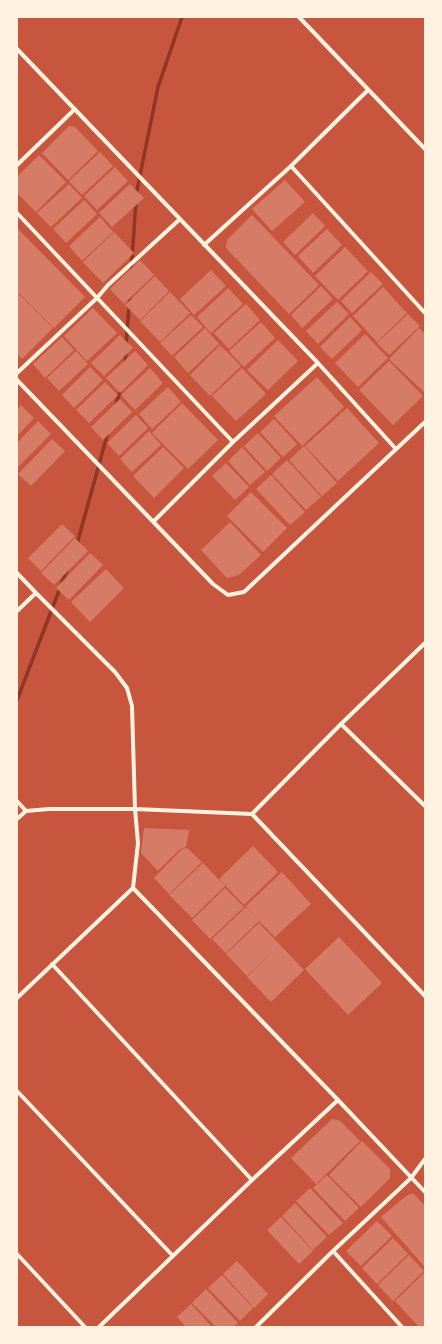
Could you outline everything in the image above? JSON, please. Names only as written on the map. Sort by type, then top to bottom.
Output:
[{"type":"street","points":[[299,17],[425,149]]},
{"type":"street","points":[[17,49],[318,363],[396,449]]},
{"type":"street","points":[[204,245],[291,166],[368,90]]},
{"type":"street","points":[[17,165],[75,109]]},
{"type":"street","points":[[291,166],[425,313]]},
{"type":"street","points":[[17,213],[233,442]]},
{"type":"street","points":[[17,373],[97,298],[108,285],[180,219]]},
{"type":"street","points":[[154,521],[233,442],[318,363]]},
{"type":"street","points":[[17,380],[214,584],[228,595],[244,592],[425,422]]},
{"type":"street","points":[[17,573],[36,594],[115,672],[127,688],[132,706],[135,808],[138,843],[133,888],[17,998]]},
{"type":"street","points":[[17,611],[36,594]]},
{"type":"street","points":[[252,814],[341,724],[425,643]]},
{"type":"street","points":[[341,724],[425,806]]},
{"type":"street","points":[[17,801],[26,811]]},
{"type":"street","points":[[17,819],[26,811],[48,808],[135,808],[252,814],[425,996]]},
{"type":"street","points":[[133,888],[425,1192]]},
{"type":"street","points":[[52,964],[252,1180]]},
{"type":"street","points":[[17,1091],[173,1256]]},
{"type":"street","points":[[99,1327],[252,1180],[338,1100]]},
{"type":"street","points":[[256,1327],[333,1251],[411,1178],[425,1159]]},
{"type":"street","points":[[333,1251],[402,1327]]},
{"type":"street","points":[[17,1254],[85,1327]]},
{"type":"building","points":[[69,126],[75,127],[98,151],[68,180],[42,153]]},
{"type":"building","points":[[100,152],[113,166],[82,195],[69,181]]},
{"type":"building","points":[[39,155],[66,182],[36,212],[17,193],[17,177]]},
{"type":"building","points":[[115,167],[128,181],[97,210],[84,196]]},
{"type":"building","points":[[285,180],[305,202],[272,231],[252,209]]},
{"type":"building","points":[[69,184],[82,198],[51,227],[37,213]]},
{"type":"building","points":[[130,184],[144,198],[112,227],[99,213]]},
{"type":"building","points":[[84,200],[97,214],[66,243],[53,229]]},
{"type":"building","points":[[313,213],[325,226],[295,255],[283,242]]},
{"type":"building","points":[[252,215],[319,285],[289,314],[226,248],[227,240]]},
{"type":"building","points":[[100,217],[113,232],[82,261],[69,246]]},
{"type":"building","points":[[17,228],[85,297],[54,328],[17,291]]},
{"type":"building","points":[[327,229],[342,245],[313,273],[298,256]]},
{"type":"building","points":[[114,232],[134,253],[103,283],[83,262]]},
{"type":"building","points":[[345,247],[368,271],[338,300],[315,276]]},
{"type":"building","points":[[140,260],[154,275],[124,304],[110,289]]},
{"type":"building","points":[[211,270],[226,286],[194,315],[180,299]]},
{"type":"building","points":[[371,272],[383,284],[352,313],[341,301]]},
{"type":"building","points":[[155,276],[169,291],[140,320],[125,305]]},
{"type":"building","points":[[321,286],[333,299],[302,328],[291,315]]},
{"type":"building","points":[[383,287],[407,313],[377,342],[353,316]]},
{"type":"building","points":[[228,288],[243,304],[211,333],[197,317]]},
{"type":"building","points":[[17,292],[53,328],[22,359],[17,354]]},
{"type":"building","points":[[170,292],[190,313],[160,342],[140,321]]},
{"type":"building","points":[[337,302],[349,314],[318,344],[306,331]]},
{"type":"building","points":[[246,304],[260,320],[229,349],[214,333]]},
{"type":"building","points":[[93,308],[117,333],[87,361],[64,336]]},
{"type":"building","points":[[408,314],[420,326],[389,355],[377,343]]},
{"type":"building","points":[[191,315],[203,327],[172,356],[160,343]]},
{"type":"building","points":[[350,317],[362,330],[332,359],[320,347]]},
{"type":"building","points":[[261,322],[275,338],[244,367],[229,351]]},
{"type":"building","points":[[205,328],[219,344],[188,373],[174,357]]},
{"type":"building","points":[[419,328],[425,334],[425,393],[389,359]]},
{"type":"building","points":[[365,334],[388,358],[358,387],[335,363]]},
{"type":"building","points":[[120,335],[133,348],[104,376],[91,363]]},
{"type":"building","points":[[62,337],[74,350],[45,378],[33,364]]},
{"type":"building","points":[[278,340],[298,361],[268,390],[247,370]]},
{"type":"building","points":[[220,345],[241,366],[210,396],[190,375]]},
{"type":"building","points":[[76,351],[88,364],[59,391],[47,378]]},
{"type":"building","points":[[135,351],[148,365],[120,393],[106,378]]},
{"type":"building","points":[[389,361],[423,396],[393,425],[359,390]]},
{"type":"building","points":[[90,367],[103,380],[74,408],[62,395]]},
{"type":"building","points":[[150,368],[163,383],[135,410],[121,395]]},
{"type":"building","points":[[242,368],[266,394],[236,421],[212,396]]},
{"type":"building","points":[[317,377],[344,407],[302,446],[274,416]]},
{"type":"building","points":[[105,382],[118,395],[89,423],[76,410]]},
{"type":"building","points":[[168,387],[181,402],[152,429],[139,414]]},
{"type":"building","points":[[120,399],[132,412],[103,440],[91,427]]},
{"type":"building","points":[[182,403],[218,440],[188,469],[152,433]]},
{"type":"building","points":[[21,405],[34,418],[17,436],[17,410]]},
{"type":"building","points":[[347,408],[379,443],[338,481],[305,446]]},
{"type":"building","points":[[136,415],[148,428],[119,456],[107,443]]},
{"type":"building","points":[[274,419],[297,444],[283,457],[260,432]]},
{"type":"building","points":[[38,421],[51,434],[17,468],[17,443]]},
{"type":"building","points":[[149,431],[161,445],[132,472],[120,459]]},
{"type":"building","points":[[258,433],[281,458],[267,471],[244,446]]},
{"type":"building","points":[[52,439],[65,451],[31,486],[18,474]]},
{"type":"building","points":[[304,446],[337,483],[322,496],[289,460]]},
{"type":"building","points":[[163,447],[184,468],[154,498],[133,476]]},
{"type":"building","points":[[242,447],[265,472],[250,485],[228,461]]},
{"type":"building","points":[[287,460],[321,497],[306,510],[272,474]]},
{"type":"building","points":[[226,463],[249,487],[235,500],[212,476]]},
{"type":"building","points":[[271,475],[305,512],[290,525],[256,489]]},
{"type":"building","points":[[251,492],[287,528],[263,552],[227,516]]},
{"type":"building","points":[[230,522],[261,555],[239,575],[227,578],[201,550]]},
{"type":"building","points":[[62,524],[75,536],[41,571],[28,558]]},
{"type":"building","points":[[75,538],[88,551],[54,585],[41,573]]},
{"type":"building","points":[[90,553],[103,565],[69,600],[56,588]]},
{"type":"building","points":[[106,569],[124,588],[90,622],[71,602]]},
{"type":"building","points":[[144,828],[189,830],[186,847],[180,849],[158,871],[141,853]]},
{"type":"building","points":[[253,846],[278,872],[244,905],[219,879]]},
{"type":"building","points":[[187,848],[202,862],[169,894],[154,878],[182,849]]},
{"type":"building","points":[[203,863],[225,886],[192,918],[169,895]]},
{"type":"building","points":[[282,872],[311,904],[275,937],[259,921],[226,953],[212,939],[246,907],[255,916],[246,906]]},
{"type":"building","points":[[225,888],[244,907],[210,939],[192,920]]},
{"type":"building","points":[[259,923],[304,970],[271,1002],[247,977],[276,949],[247,976],[226,954]]},
{"type":"building","points":[[339,937],[382,983],[348,1015],[305,969]]},
{"type":"building","points":[[332,1119],[339,1120],[360,1141],[316,1184],[291,1158]]},
{"type":"building","points":[[362,1141],[390,1169],[390,1178],[361,1207],[329,1175]]},
{"type":"building","points":[[327,1175],[359,1208],[345,1221],[313,1188]]},
{"type":"building","points":[[310,1188],[343,1223],[329,1235],[296,1201]]},
{"type":"building","points":[[413,1193],[425,1206],[424,1266],[381,1217],[406,1196]]},
{"type":"building","points":[[295,1203],[327,1237],[313,1250],[282,1216]]},
{"type":"building","points":[[281,1217],[313,1251],[299,1264],[267,1230]]},
{"type":"building","points":[[377,1221],[392,1236],[361,1266],[346,1251]]},
{"type":"building","points":[[393,1238],[408,1254],[377,1284],[362,1268]]},
{"type":"building","points":[[409,1255],[424,1271],[393,1301],[378,1285]]},
{"type":"building","points":[[237,1261],[268,1294],[254,1308],[223,1274]]},
{"type":"building","points":[[425,1272],[425,1327],[419,1327],[395,1301]]},
{"type":"building","points":[[222,1275],[253,1308],[240,1321],[208,1288]]},
{"type":"building","points":[[206,1289],[238,1323],[233,1327],[216,1327],[192,1303]]},
{"type":"building","points":[[191,1304],[212,1327],[186,1327],[177,1317]]},
{"type":"waterway","points":[[136,195],[158,87],[182,17]]},
{"type":"waterway","points":[[131,273],[136,201]]},
{"type":"waterway","points":[[126,344],[130,295]]},
{"type":"waterway","points":[[125,364],[126,351]]},
{"type":"waterway","points":[[116,405],[121,388]]},
{"type":"waterway","points":[[77,544],[108,432]]},
{"type":"waterway","points":[[17,700],[67,570]]}]
